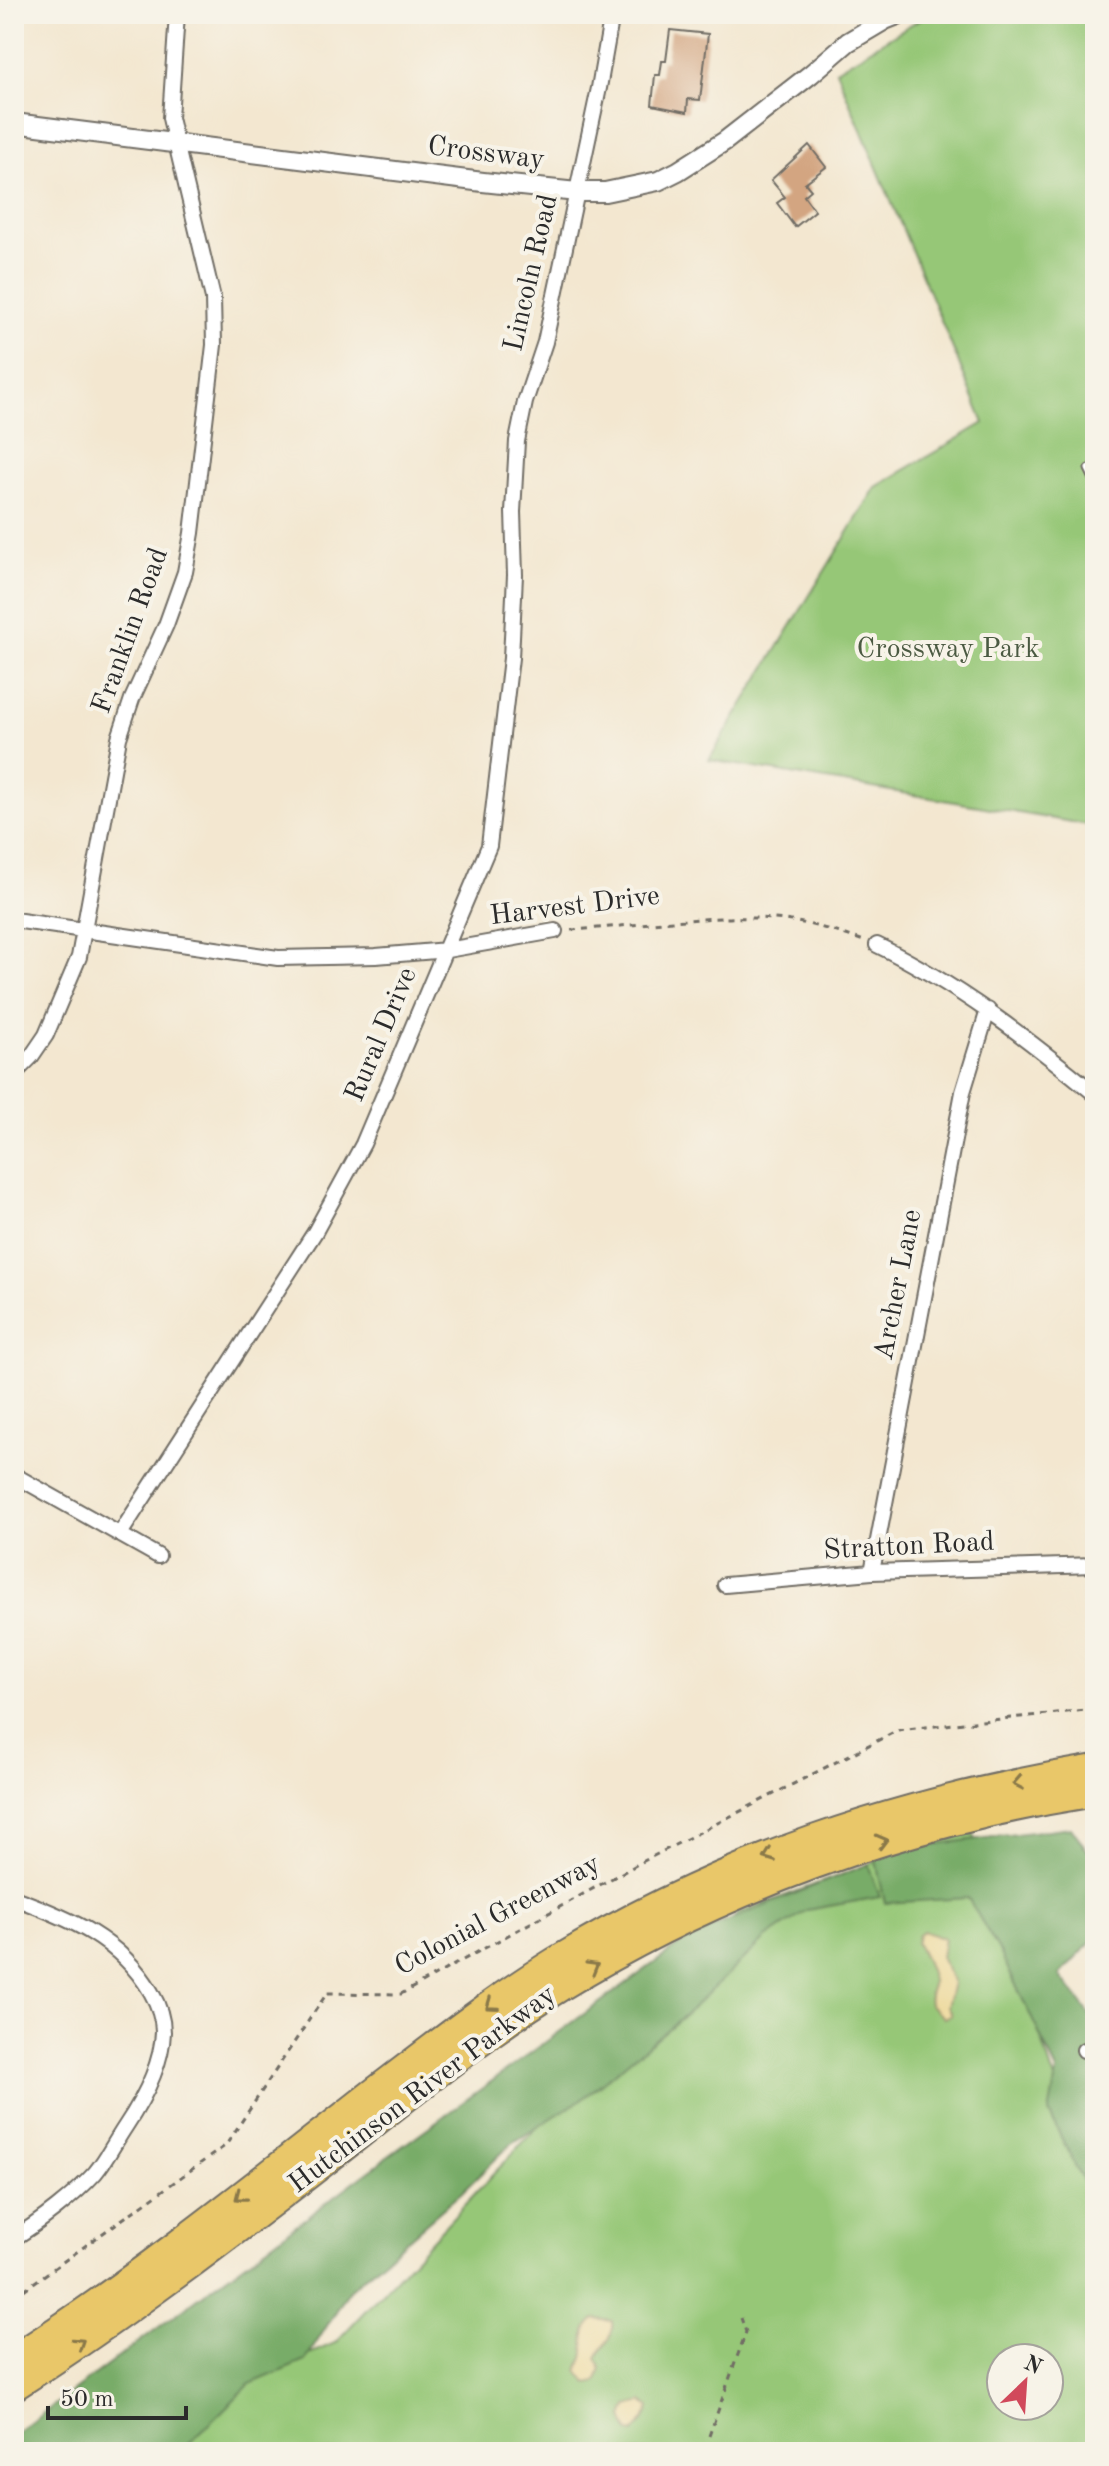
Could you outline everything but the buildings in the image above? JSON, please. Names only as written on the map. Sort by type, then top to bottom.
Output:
[{"type":"highway","name":"Hutchinson River Parkway","points":[[14,2359],[157,2260],[500,1999],[613,1929],[736,1869],[867,1821],[997,1787],[1095,1769]]},
{"type":"highway","name":"Hutchinson River Parkway","points":[[14,2386],[173,2278],[505,2022],[621,1951],[740,1892],[868,1844],[995,1811],[1095,1792]]},
{"type":"street","name":"Franklin Road","points":[[14,1074],[46,1035],[79,957],[119,738],[185,572],[194,518],[214,345],[213,298],[170,118],[177,14]]},
{"type":"street","name":"Lincoln Road","points":[[514,496],[517,441],[525,402],[545,342],[612,14]]},
{"type":"street","name":"Crossway","points":[[14,123],[577,192],[605,192],[658,181],[678,171],[725,141],[848,42],[900,14]]},
{"type":"street","name":"Rural Drive","points":[[120,1534],[315,1232],[363,1144],[489,846],[511,658],[515,575],[514,496]]},
{"type":"street","name":"Harvest Drive","points":[[14,920],[278,958],[376,956],[447,950],[555,931]]},
{"type":"street","points":[[877,945],[988,1010],[1095,1094]]},
{"type":"street","name":"Archer Lane","points":[[872,1572],[963,1092],[988,1010]]},
{"type":"street","points":[[14,1475],[158,1556]]},
{"type":"street","name":"Stratton Road","points":[[725,1585],[872,1572],[1095,1565]]},
{"type":"street","points":[[14,1898],[65,1917],[101,1937],[124,1955],[158,2004],[163,2029],[160,2055],[136,2110],[95,2172],[31,2228],[14,2238]]},
{"type":"lane","points":[[1095,467],[1089,469],[1095,481]]},
{"type":"path","name":"Harvest Drive","points":[[555,931],[719,918],[777,919],[830,930],[877,945]]},
{"type":"path","name":"Colonial Greenway","points":[[14,2297],[226,2145],[327,1993],[401,1994],[638,1864],[898,1730],[1095,1709]]},
{"type":"path","points":[[709,2436],[746,2332],[741,2318]]},
{"type":"green space","name":"Crossway Park","points":[[931,14],[1095,14],[1095,826],[709,760],[876,487],[984,423],[836,70]]},
{"type":"green space","points":[[971,1826],[1095,2202],[1095,2452],[85,2452],[335,2343],[738,1913]]},
{"type":"green space","points":[[1071,1827],[1095,1861],[1095,1938],[1060,1975],[1095,2021],[1095,2205],[1049,2113],[1057,2071],[1001,1954],[968,1898],[885,1903],[874,1852]]},
{"type":"green space","points":[[868,1864],[880,1897],[807,1910],[766,1938],[686,2014],[585,2097],[511,2144],[462,2192],[350,2289],[305,2361],[250,2384],[180,2452],[14,2452],[14,2435],[386,2158],[693,1935]]},
{"type":"sand","points":[[923,1931],[944,1939],[941,1957],[953,1984],[947,2006],[951,2014],[944,2018],[929,2004],[931,1977],[916,1943],[918,1934]]},
{"type":"sand","points":[[595,2319],[612,2321],[612,2327],[610,2337],[597,2358],[601,2368],[597,2382],[588,2384],[578,2371],[583,2358],[585,2333]]},
{"type":"sand","points":[[643,2402],[650,2407],[649,2412],[634,2433],[629,2432],[624,2417],[628,2406]]}]
